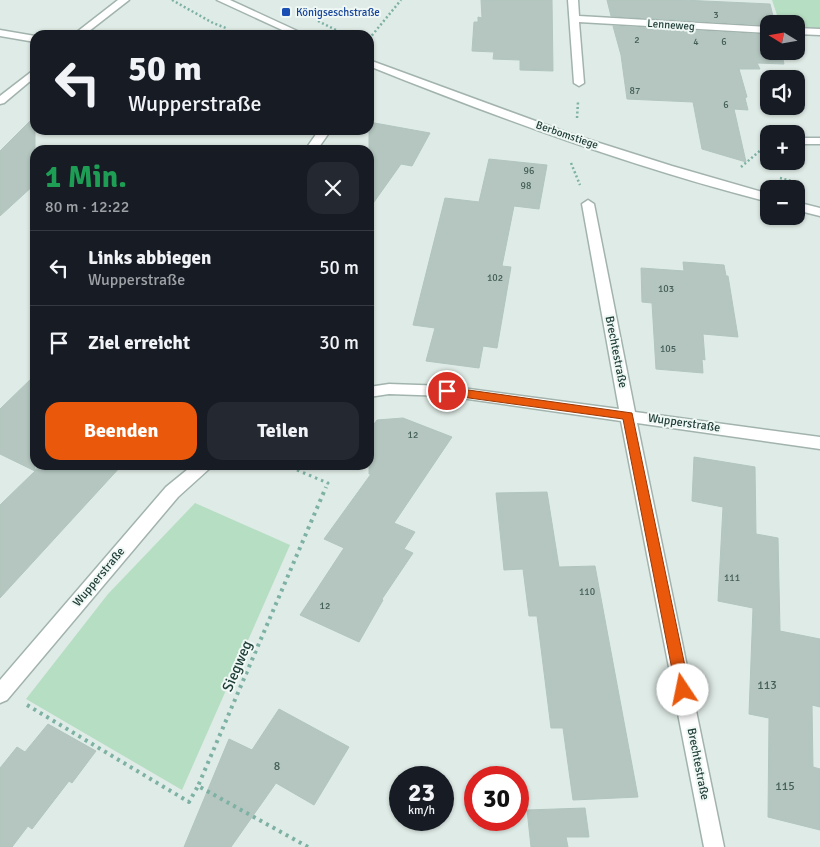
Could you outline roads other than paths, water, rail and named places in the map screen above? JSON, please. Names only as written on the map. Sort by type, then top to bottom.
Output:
[{"type":"street","points":[[85,30],[124,0]]},
{"type":"street","points":[[222,0],[290,30]]},
{"type":"street","points":[[573,0],[579,83]]},
{"type":"street","name":"Lenneweg","points":[[574,19],[760,29]]},
{"type":"street","points":[[805,31],[820,32]]},
{"type":"street","points":[[0,33],[30,38]]},
{"type":"street","name":"Berbomstiege","points":[[374,65],[577,139],[723,186],[760,196]]},
{"type":"street","points":[[0,101],[30,76]]},
{"type":"street","points":[[805,141],[820,141]]},
{"type":"street","name":"Brechtestraße","points":[[588,204],[628,416],[714,847]]},
{"type":"street","points":[[805,208],[820,212]]},
{"type":"street","name":"Wupperstraße","points":[[374,391],[389,389],[447,391],[820,443]]},
{"type":"street","name":"Wupperstraße","points":[[2,692],[172,492],[198,470]]},
{"type":"place","name":"Königseschstraße","points":[[286,12]]}]
